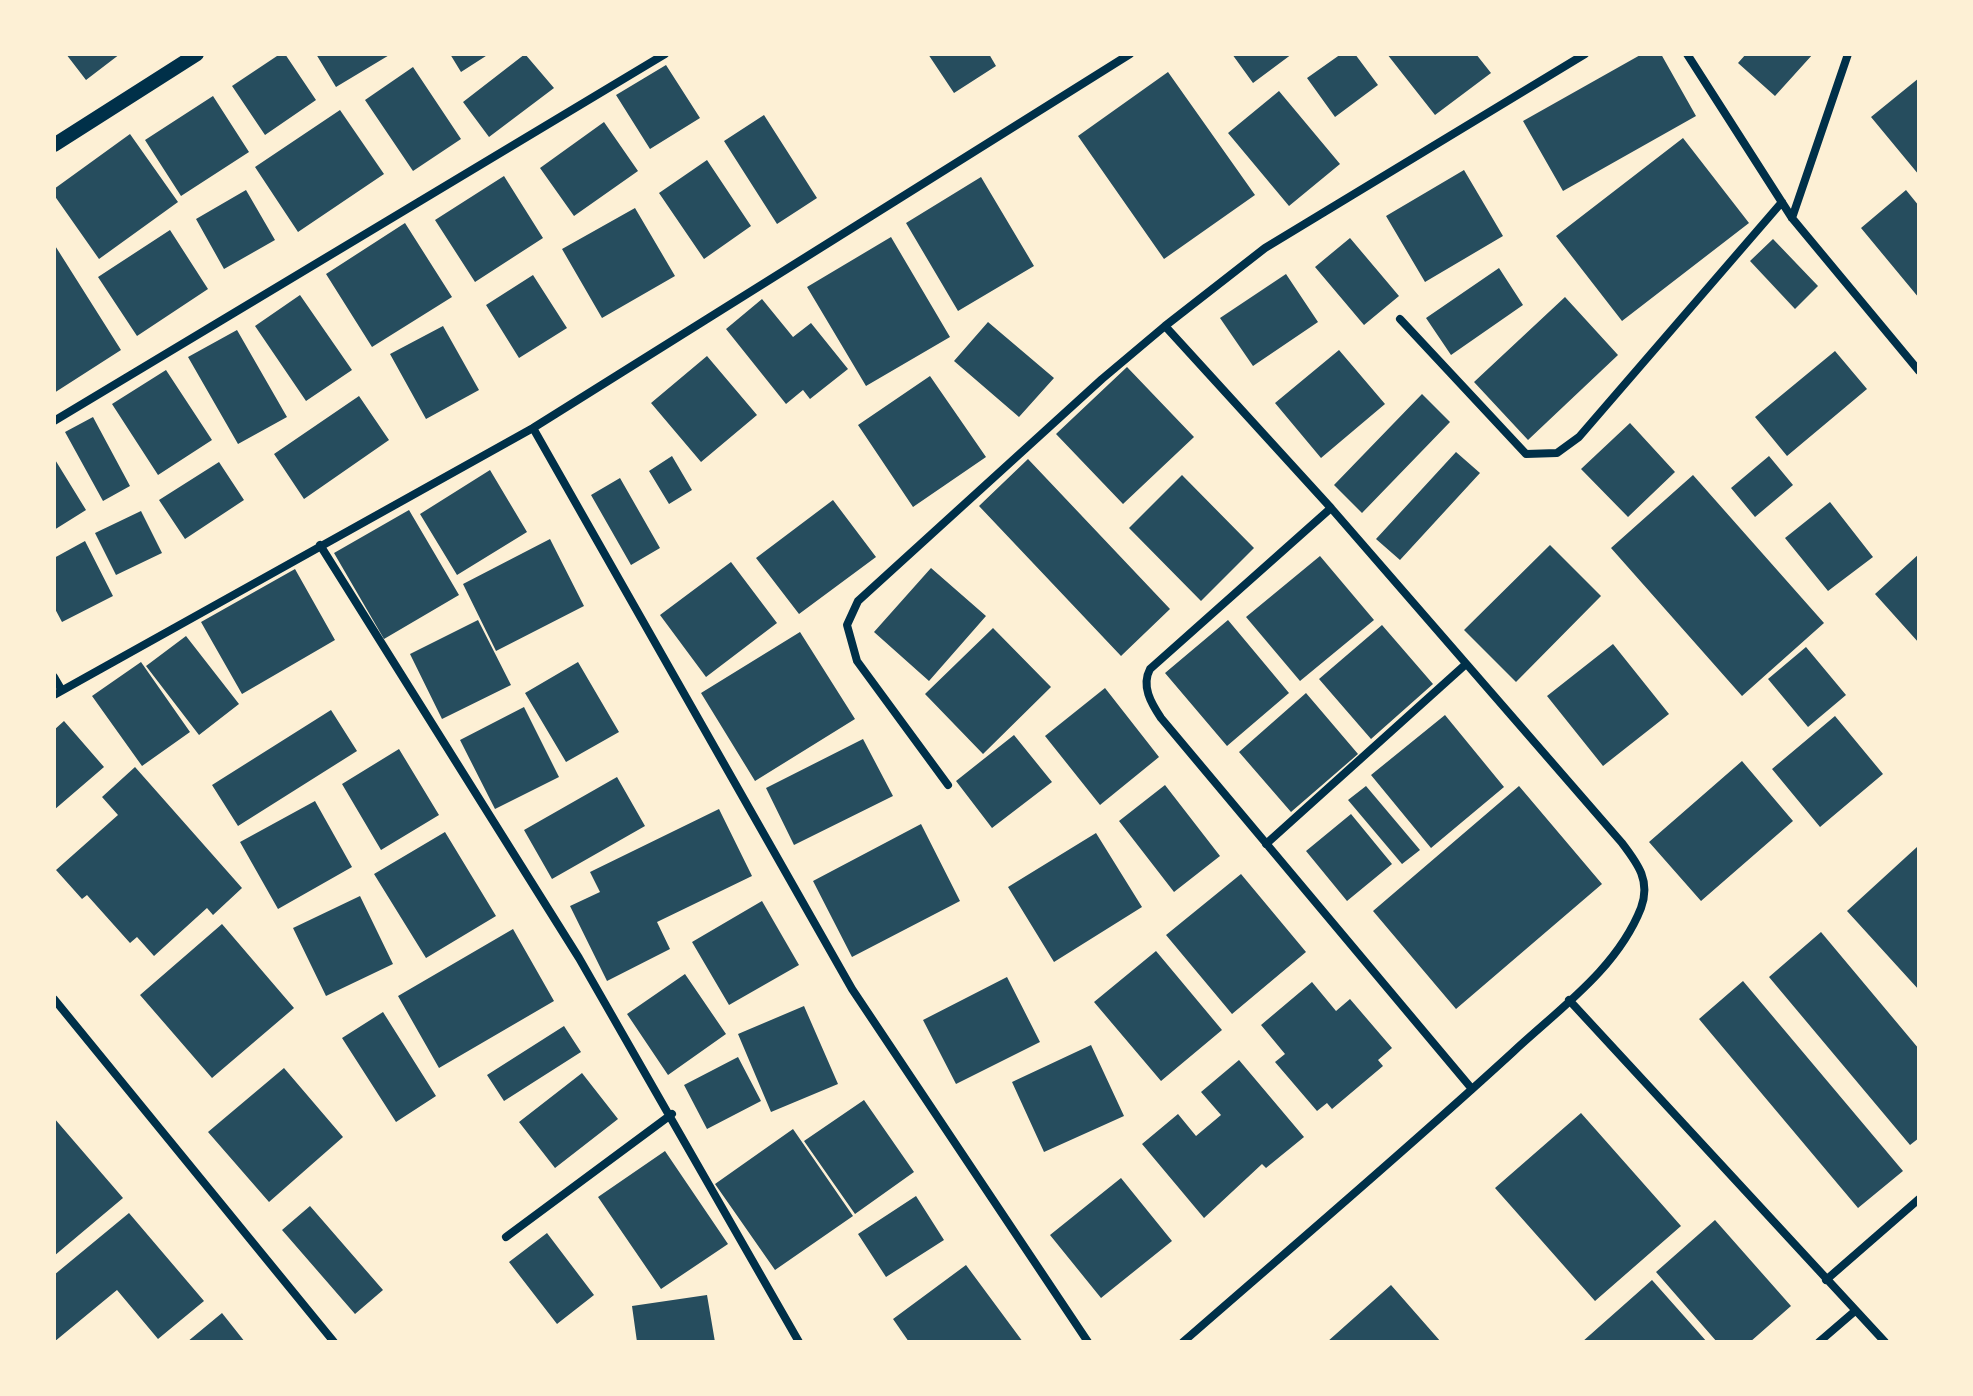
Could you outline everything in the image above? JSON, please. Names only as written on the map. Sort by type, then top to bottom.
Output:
[{"type":"street","points":[[54,145],[197,54]]},
{"type":"street","points":[[54,421],[665,54]]},
{"type":"street","points":[[54,677],[58,692],[533,428],[1130,54]]},
{"type":"street","points":[[948,785],[857,661],[847,625],[858,601],[1102,379],[1265,248],[1585,54]]},
{"type":"street","points":[[1687,54],[1792,218],[1919,371]]},
{"type":"street","points":[[1792,218],[1848,54]]},
{"type":"street","points":[[1400,319],[1526,454],[1557,453],[1579,437],[1782,202]]},
{"type":"street","points":[[1165,326],[1331,508],[1622,843],[1640,867],[1647,886],[1641,908],[1615,957],[1472,1089],[1183,1342]]},
{"type":"street","points":[[533,428],[852,989],[1088,1342]]},
{"type":"street","points":[[1331,508],[1150,669],[1145,678],[1152,704],[1161,718],[1472,1089]]},
{"type":"street","points":[[320,545],[546,904],[672,1114],[799,1342]]},
{"type":"street","points":[[1266,844],[1466,664]]},
{"type":"street","points":[[54,999],[334,1342]]},
{"type":"street","points":[[1569,1000],[1885,1342]]},
{"type":"street","points":[[506,1237],[672,1114]]},
{"type":"street","points":[[1826,1280],[1919,1199]]},
{"type":"street","points":[[1819,1342],[1855,1311]]},
{"type":"building","points":[[66,54],[120,54],[86,80]]},
{"type":"building","points":[[280,54],[285,54],[316,100],[265,135],[232,86]]},
{"type":"building","points":[[316,54],[391,54],[336,87]]},
{"type":"building","points":[[450,54],[489,54],[461,72]]},
{"type":"building","points":[[525,54],[554,88],[489,137],[463,102]]},
{"type":"building","points":[[928,54],[989,54],[996,66],[954,93]]},
{"type":"building","points":[[1232,54],[1292,54],[1253,83]]},
{"type":"building","points":[[1341,54],[1355,54],[1378,85],[1335,117],[1307,78]]},
{"type":"building","points":[[1387,54],[1476,54],[1491,73],[1435,115]]},
{"type":"building","points":[[1642,54],[1661,54],[1696,116],[1563,191],[1523,121]]},
{"type":"building","points":[[1746,54],[1813,54],[1775,96],[1738,63]]},
{"type":"building","points":[[666,65],[700,118],[650,149],[616,95]]},
{"type":"building","points":[[413,67],[461,139],[413,171],[365,100]]},
{"type":"building","points":[[1168,72],[1255,195],[1164,259],[1078,136]]},
{"type":"building","points":[[1919,78],[1919,175],[1871,117]]},
{"type":"building","points":[[1279,91],[1340,164],[1289,206],[1228,133]]},
{"type":"building","points":[[213,96],[249,152],[181,196],[145,140]]},
{"type":"building","points":[[340,110],[384,174],[298,232],[255,167]]},
{"type":"building","points":[[764,115],[817,198],[777,224],[724,141]]},
{"type":"building","points":[[604,122],[638,171],[574,216],[540,168]]},
{"type":"building","points":[[130,134],[178,202],[99,259],[54,195],[54,189]]},
{"type":"building","points":[[1683,138],[1749,223],[1622,321],[1556,236]]},
{"type":"building","points":[[707,160],[751,226],[704,259],[659,193]]},
{"type":"building","points":[[1464,170],[1503,236],[1425,282],[1386,216]]},
{"type":"building","points":[[504,176],[543,238],[475,282],[435,220]]},
{"type":"building","points":[[981,177],[1034,266],[958,311],[906,223]]},
{"type":"building","points":[[246,190],[275,240],[224,269],[196,219]]},
{"type":"building","points":[[1906,190],[1919,206],[1919,298],[1861,228]]},
{"type":"building","points":[[635,208],[675,276],[602,318],[562,249]]},
{"type":"building","points":[[405,223],[452,297],[372,347],[326,274]]},
{"type":"building","points":[[170,230],[208,289],[137,336],[98,277]]},
{"type":"building","points":[[891,237],[950,337],[866,386],[807,287]]},
{"type":"building","points":[[1350,238],[1399,296],[1364,325],[1315,267]]},
{"type":"building","points":[[1773,239],[1818,286],[1795,309],[1750,261]]},
{"type":"building","points":[[54,244],[121,350],[54,393]]},
{"type":"building","points":[[1499,268],[1523,305],[1451,355],[1426,318]]},
{"type":"building","points":[[1286,274],[1318,322],[1253,366],[1220,318]]},
{"type":"building","points":[[533,275],[567,328],[519,358],[486,305]]},
{"type":"building","points":[[300,295],[352,370],[306,401],[255,326]]},
{"type":"building","points":[[1565,297],[1618,355],[1528,440],[1474,382]]},
{"type":"building","points":[[762,299],[793,337],[811,323],[848,369],[810,399],[803,390],[786,404],[726,329]]},
{"type":"building","points":[[988,322],[1054,378],[1019,417],[954,361]]},
{"type":"building","points":[[443,326],[479,390],[426,419],[390,354]]},
{"type":"building","points":[[237,330],[287,417],[238,444],[188,357]]},
{"type":"building","points":[[1339,350],[1385,404],[1321,458],[1275,403]]},
{"type":"building","points":[[1835,351],[1867,389],[1787,456],[1755,417]]},
{"type":"building","points":[[707,356],[757,415],[701,462],[651,403]]},
{"type":"building","points":[[1127,367],[1194,437],[1123,504],[1056,434]]},
{"type":"building","points":[[166,370],[212,440],[158,475],[112,404]]},
{"type":"building","points":[[930,376],[986,457],[913,507],[858,425]]},
{"type":"building","points":[[1422,394],[1450,422],[1362,513],[1334,485]]},
{"type":"building","points":[[359,396],[389,440],[304,499],[274,454]]},
{"type":"building","points":[[93,417],[130,486],[103,501],[65,432]]},
{"type":"building","points":[[1630,423],[1675,472],[1628,517],[1581,469]]},
{"type":"building","points":[[1456,452],[1480,473],[1400,560],[1376,539]]},
{"type":"building","points":[[672,456],[692,490],[669,504],[649,471]]},
{"type":"building","points":[[1769,456],[1793,485],[1755,517],[1731,488]]},
{"type":"building","points":[[54,458],[86,510],[54,530]]},
{"type":"building","points":[[1028,459],[1170,609],[1121,656],[979,506]]},
{"type":"building","points":[[219,462],[244,500],[185,539],[159,500]]},
{"type":"building","points":[[490,470],[527,532],[457,575],[420,514]]},
{"type":"building","points":[[1182,475],[1254,548],[1201,601],[1129,528]]},
{"type":"building","points":[[1693,475],[1824,623],[1742,696],[1611,548]]},
{"type":"building","points":[[620,478],[660,548],[631,565],[591,495]]},
{"type":"building","points":[[833,500],[876,557],[799,614],[756,558]]},
{"type":"building","points":[[1830,502],[1873,557],[1828,591],[1785,538]]},
{"type":"building","points":[[409,510],[459,595],[384,639],[334,553]]},
{"type":"building","points":[[141,511],[162,553],[116,575],[95,533]]},
{"type":"building","points":[[550,539],[584,606],[496,651],[463,584]]},
{"type":"building","points":[[85,541],[113,596],[62,622],[54,607],[54,558]]},
{"type":"building","points":[[1550,545],[1601,596],[1516,682],[1464,630]]},
{"type":"building","points":[[1919,554],[1919,643],[1875,594]]},
{"type":"building","points":[[1320,556],[1374,620],[1300,681],[1246,617]]},
{"type":"building","points":[[731,562],[777,623],[706,677],[660,615]]},
{"type":"building","points":[[931,568],[986,616],[929,681],[874,632]]},
{"type":"building","points":[[295,569],[335,640],[242,694],[201,622]]},
{"type":"building","points":[[478,620],[511,685],[442,719],[410,654]]},
{"type":"building","points":[[1228,620],[1289,693],[1227,746],[1165,673]]},
{"type":"building","points":[[1382,625],[1433,684],[1371,739],[1319,679]]},
{"type":"building","points":[[993,628],[1051,687],[983,754],[925,694]]},
{"type":"building","points":[[800,632],[855,719],[755,781],[701,693]]},
{"type":"building","points":[[186,636],[239,704],[199,735],[146,666]]},
{"type":"building","points":[[1613,644],[1669,714],[1603,766],[1547,696]]},
{"type":"building","points":[[1806,647],[1846,695],[1808,727],[1768,679]]},
{"type":"building","points":[[141,662],[190,732],[142,766],[92,696]]},
{"type":"building","points":[[578,662],[619,732],[566,762],[525,693]]},
{"type":"building","points":[[1105,688],[1159,757],[1100,805],[1045,736]]},
{"type":"building","points":[[1306,693],[1358,754],[1291,812],[1239,752]]},
{"type":"building","points":[[524,707],[559,777],[495,809],[460,740]]},
{"type":"building","points":[[331,710],[357,751],[238,826],[212,785]]},
{"type":"building","points":[[1445,715],[1504,787],[1431,848],[1371,775]]},
{"type":"building","points":[[1835,716],[1883,774],[1820,827],[1772,769]]},
{"type":"building","points":[[64,721],[104,767],[54,810],[54,730]]},
{"type":"building","points":[[1014,735],[1052,782],[992,828],[956,781]]},
{"type":"building","points":[[863,739],[893,796],[794,845],[766,788]]},
{"type":"building","points":[[399,749],[439,815],[381,850],[342,784]]},
{"type":"building","points":[[1742,761],[1793,821],[1701,901],[1649,842]]},
{"type":"building","points":[[135,767],[242,888],[213,915],[207,908],[154,956],[137,937],[130,943],[87,895],[82,899],[56,870],[118,815],[102,797]]},
{"type":"building","points":[[617,777],[645,826],[552,879],[524,830]]},
{"type":"building","points":[[1165,785],[1220,856],[1174,892],[1119,821]]},
{"type":"building","points":[[1366,786],[1420,850],[1402,864],[1348,800]]},
{"type":"building","points":[[1519,786],[1602,884],[1456,1009],[1373,911]]},
{"type":"building","points":[[315,801],[352,867],[278,909],[240,842]]},
{"type":"building","points":[[719,809],[752,876],[657,922],[670,949],[607,981],[570,906],[600,892],[590,872]]},
{"type":"building","points":[[1351,814],[1392,864],[1347,901],[1306,851]]},
{"type":"building","points":[[921,824],[960,901],[852,957],[813,881]]},
{"type":"building","points":[[445,832],[496,916],[426,958],[374,874]]},
{"type":"building","points":[[1096,833],[1142,907],[1054,962],[1008,887]]},
{"type":"building","points":[[1919,848],[1919,990],[1847,911]]},
{"type":"building","points":[[1241,874],[1306,952],[1232,1014],[1166,935]]},
{"type":"building","points":[[360,896],[393,964],[326,996],[293,928]]},
{"type":"building","points":[[762,901],[799,965],[729,1005],[692,942]]},
{"type":"building","points":[[222,924],[294,1008],[212,1078],[140,995]]},
{"type":"building","points":[[513,929],[554,1001],[439,1068],[398,996]]},
{"type":"building","points":[[1821,932],[1919,1049],[1919,1138],[1910,1145],[1769,977]]},
{"type":"building","points":[[1156,951],[1222,1030],[1161,1081],[1094,1002]]},
{"type":"building","points":[[685,974],[726,1034],[668,1075],[627,1014]]},
{"type":"building","points":[[1007,977],[1040,1042],[956,1084],[923,1020]]},
{"type":"building","points":[[1743,981],[1903,1171],[1858,1208],[1699,1019]]},
{"type":"building","points":[[1312,982],[1336,1011],[1350,999],[1392,1048],[1378,1060],[1383,1066],[1332,1109],[1327,1103],[1317,1111],[1275,1062],[1285,1054],[1261,1025]]},
{"type":"building","points":[[804,1006],[838,1084],[771,1112],[738,1034]]},
{"type":"building","points":[[383,1012],[436,1096],[396,1122],[342,1038]]},
{"type":"building","points":[[564,1026],[581,1052],[504,1101],[487,1075]]},
{"type":"building","points":[[1091,1045],[1124,1116],[1044,1152],[1012,1082]]},
{"type":"building","points":[[738,1057],[761,1101],[707,1129],[684,1085]]},
{"type":"building","points":[[1239,1060],[1304,1137],[1266,1168],[1262,1164],[1204,1218],[1142,1144],[1178,1114],[1196,1136],[1221,1115],[1201,1092]]},
{"type":"building","points":[[284,1068],[343,1137],[269,1202],[208,1132]]},
{"type":"building","points":[[582,1073],[618,1119],[555,1168],[519,1122]]},
{"type":"building","points":[[864,1100],[914,1172],[855,1214],[804,1141]]},
{"type":"building","points":[[1581,1113],[1681,1226],[1595,1301],[1495,1188]]},
{"type":"building","points":[[54,1118],[123,1198],[54,1256]]},
{"type":"building","points":[[793,1129],[853,1216],[775,1270],[715,1184]]},
{"type":"building","points":[[665,1151],[728,1244],[661,1289],[598,1197]]},
{"type":"building","points":[[1121,1178],[1172,1241],[1101,1298],[1050,1235]]},
{"type":"building","points":[[916,1196],[944,1240],[886,1277],[858,1234]]},
{"type":"building","points":[[310,1206],[383,1290],[355,1314],[282,1230]]},
{"type":"building","points":[[129,1213],[204,1301],[158,1339],[117,1290],[54,1342],[54,1275]]},
{"type":"building","points":[[1715,1220],[1791,1306],[1750,1342],[1717,1342],[1656,1272]]},
{"type":"building","points":[[547,1233],[594,1295],[557,1324],[509,1262]]},
{"type":"building","points":[[966,1265],[1023,1342],[909,1342],[893,1319]]},
{"type":"building","points":[[1652,1280],[1707,1342],[1582,1342]]},
{"type":"building","points":[[1391,1285],[1441,1342],[1327,1342]]},
{"type":"building","points":[[707,1295],[715,1342],[637,1342],[632,1306]]},
{"type":"building","points":[[222,1313],[245,1342],[187,1342]]}]
